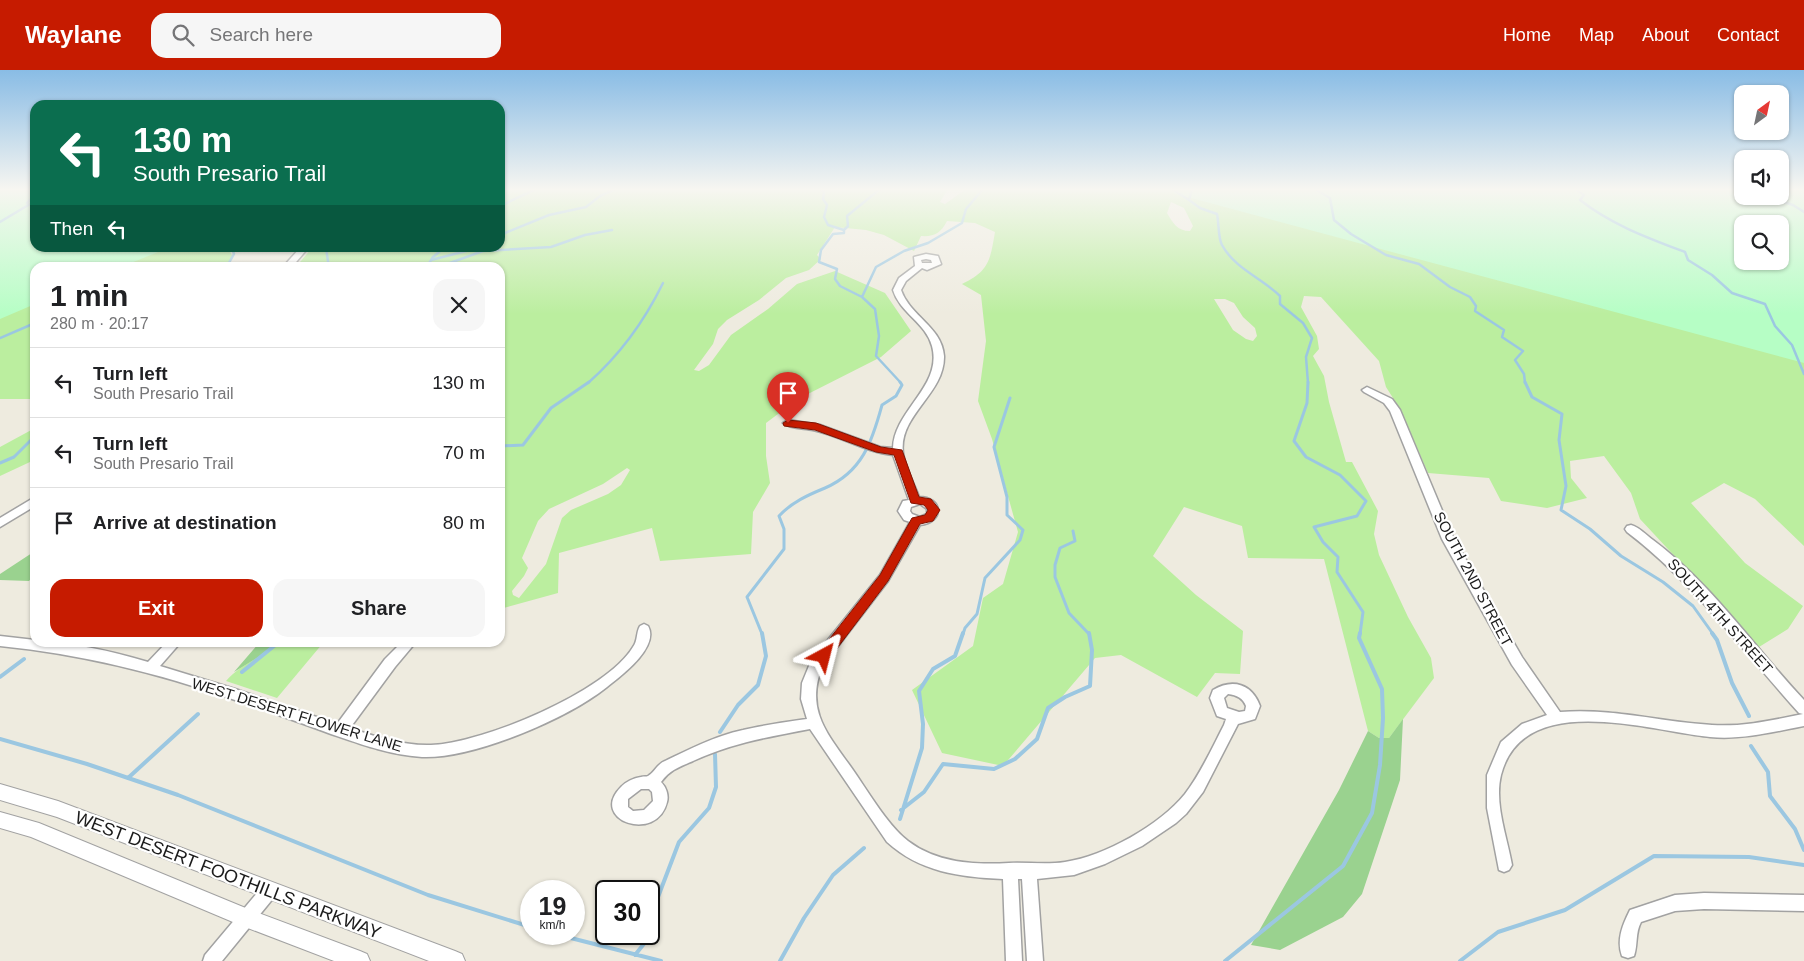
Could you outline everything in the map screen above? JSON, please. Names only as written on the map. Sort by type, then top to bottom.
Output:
[{"type":"street","points":[[291,262],[300,252]]},
{"type":"street","points":[[915,500],[898,452],[904,425],[932,380],[939,363],[934,337],[903,304],[898,294],[898,285],[920,266]]},
{"type":"street","name":"SOUTH 2ND STREET","points":[[1367,390],[1388,401],[1395,410],[1448,539],[1517,660],[1556,718]]},
{"type":"street","points":[[788,423],[816,427],[880,450],[898,452]]},
{"type":"street","points":[[915,500],[927,502],[934,510],[929,518],[916,520],[908,517],[904,510],[907,504],[915,500]]},
{"type":"street","points":[[0,523],[30,504]]},
{"type":"street","points":[[916,520],[884,578],[816,665],[809,683],[808,699],[814,723],[892,837],[908,851],[943,866],[1029,871],[1071,869],[1088,863],[1145,835],[1172,817],[1189,800],[1201,781],[1231,726],[1233,718]]},
{"type":"street","name":"SOUTH 4TH STREET","points":[[1630,529],[1651,542],[1685,575],[1804,709]]},
{"type":"street","name":"WEST DESERT FLOWER LANE","points":[[58,647],[151,667],[340,731],[407,750],[438,750],[476,743],[509,733],[559,709],[608,679],[639,649],[644,629]]},
{"type":"street","name":"WEST DESERT FLOWER LANE","points":[[0,641],[30,644]]},
{"type":"street","points":[[151,667],[170,647]]},
{"type":"street","points":[[340,731],[390,663],[405,647]]},
{"type":"street","points":[[1504,864],[1494,797],[1494,776],[1498,761],[1508,745],[1528,725],[1574,716],[1606,717],[1738,732],[1804,720]]},
{"type":"street","points":[[650,784],[663,768],[712,745],[742,736],[814,723]]},
{"type":"street","name":"WEST DESERT FOOTHILLS PARKWAY","points":[[0,792],[58,809],[455,961]]},
{"type":"street","name":"WEST DESERT FOOTHILLS PARKWAY","points":[[0,820],[33,830],[90,852],[247,918],[360,961]]},
{"type":"street","points":[[1010,870],[1014,961]]},
{"type":"street","points":[[1029,871],[1035,961]]},
{"type":"street","points":[[211,961],[269,891]]},
{"type":"street","points":[[1628,950],[1630,929],[1636,916],[1675,903],[1704,901],[1804,903]]},
{"type":"green space","points":[[0,231],[30,231],[30,252],[230,252],[233,257],[230,262],[30,262],[30,399],[0,399]]},
{"type":"green space","points":[[0,231],[30,231],[30,252],[158,252],[133,262],[30,262],[30,306],[0,319]]},
{"type":"green space","points":[[505,231],[833,231],[817,255],[821,259],[809,270],[786,278],[759,300],[727,320],[718,329],[713,344],[694,370],[699,371],[709,365],[731,335],[768,309],[797,284],[835,271],[885,293],[911,331],[881,357],[798,399],[766,423],[766,456],[770,483],[753,512],[751,554],[660,561],[652,528],[559,553],[558,593],[505,608],[505,262],[300,262],[309,252],[505,252]],"holes":[[[627,468],[630,470],[621,485],[608,494],[571,510],[562,518],[546,564],[519,598],[513,595],[512,591],[528,568],[522,558],[538,521],[549,509],[603,484]]]},
{"type":"green space","points":[[868,231],[940,231],[930,236],[921,236],[914,251],[884,235]]},
{"type":"green space","points":[[992,231],[1734,231],[1734,270],[1789,270],[1789,231],[1804,231],[1804,546],[1755,499],[1724,483],[1691,503],[1745,563],[1803,606],[1788,629],[1759,647],[1640,519],[1631,493],[1604,456],[1570,461],[1571,478],[1587,498],[1547,508],[1501,501],[1489,478],[1428,473],[1400,409],[1386,387],[1379,361],[1321,297],[1304,296],[1301,307],[1317,336],[1319,349],[1313,356],[1324,376],[1329,402],[1346,462],[1352,462],[1378,511],[1374,534],[1379,555],[1408,617],[1431,658],[1434,678],[1389,738],[1379,738],[1368,731],[1324,559],[1248,558],[1242,526],[1184,507],[1153,556],[1196,595],[1243,631],[1240,674],[1215,673],[1197,697],[1121,655],[1095,658],[1003,766],[942,753],[912,690],[973,646],[983,598],[1003,584],[1018,532],[992,439],[978,401],[986,341],[981,295],[962,284],[983,269],[992,251],[995,232]],"holes":[[[1214,299],[1225,299],[1234,303],[1243,317],[1255,328],[1257,336],[1253,341],[1246,339],[1233,330]]]},
{"type":"green space","points":[[1312,231],[1734,231],[1734,270],[1789,270],[1789,231],[1804,231],[1804,363]]},
{"type":"green space","points":[[30,431],[30,462],[0,476],[0,447]]},
{"type":"green space","points":[[30,554],[29,581],[0,580],[0,574]]},
{"type":"green space","points":[[256,647],[272,647],[268,651],[234,672]]},
{"type":"green space","points":[[320,647],[277,698],[226,681],[238,670],[270,648]]},
{"type":"green space","points":[[1403,719],[1400,780],[1362,894],[1343,917],[1280,950],[1251,945],[1339,790],[1368,731],[1379,738],[1389,738]]},
{"type":"waterway","points":[[505,233],[511,231]]},
{"type":"waterway","points":[[505,250],[551,247],[585,235],[609,231]]},
{"type":"waterway","points":[[844,231],[844,233],[833,234],[821,250],[819,262],[837,269],[835,279],[840,286],[862,297]]},
{"type":"waterway","points":[[862,297],[876,267],[904,251],[928,243],[949,231]]},
{"type":"waterway","points":[[1219,231],[1222,245],[1227,253],[1241,267],[1280,296],[1280,304],[1303,323],[1312,338],[1306,357],[1308,383]]},
{"type":"waterway","points":[[1347,231],[1386,255],[1419,264],[1450,287],[1470,297],[1476,306],[1475,311],[1504,330],[1502,337],[1523,351],[1515,360],[1524,374],[1525,383]]},
{"type":"waterway","points":[[1632,231],[1685,252],[1688,260],[1712,275],[1732,293],[1765,304],[1775,326],[1792,345],[1804,374]]},
{"type":"waterway","points":[[229,262],[233,252]]},
{"type":"waterway","points":[[327,252],[328,262]]},
{"type":"waterway","points":[[431,260],[439,252]]},
{"type":"waterway","points":[[431,260],[462,252]]},
{"type":"waterway","points":[[453,262],[480,252]]},
{"type":"waterway","points":[[588,383],[611,361],[631,337],[663,283]]},
{"type":"waterway","points":[[862,297],[875,309],[879,336],[876,356],[901,383]]},
{"type":"waterway","points":[[0,338],[30,325]]},
{"type":"waterway","points":[[505,446],[523,445],[551,408],[589,382]]},
{"type":"waterway","points":[[762,634],[747,597],[784,549],[784,529],[779,516],[800,499],[838,481],[857,464],[869,443],[882,405],[896,396],[902,385],[900,382]]},
{"type":"waterway","points":[[1525,382],[1532,397],[1562,414],[1559,440],[1566,486],[1561,510],[1590,529],[1621,556],[1663,582],[1693,606],[1713,634]]},
{"type":"waterway","points":[[1308,383],[1307,403],[1294,441],[1306,457],[1340,475],[1366,501],[1357,516],[1314,527],[1323,542],[1338,557],[1337,572],[1363,612],[1360,634]]},
{"type":"waterway","points":[[963,634],[965,628],[977,614],[985,578],[1020,540],[1023,530],[1007,515],[1007,497],[994,447],[1010,398]]},
{"type":"waterway","points":[[0,463],[14,457],[30,441]]},
{"type":"waterway","points":[[1073,531],[1075,541],[1060,548],[1055,565],[1055,577],[1069,613],[1089,634]]},
{"type":"waterway","points":[[720,732],[738,705],[758,685],[766,656],[762,633]]},
{"type":"waterway","points":[[903,808],[922,748],[923,724],[919,691],[933,669],[955,656],[963,633]]},
{"type":"waterway","points":[[903,808],[924,792],[943,764],[994,769],[1015,759],[1037,739],[1048,708],[1065,697],[1090,686],[1092,650],[1089,633]]},
{"type":"waterway","points":[[1225,961],[1343,866],[1372,813],[1380,765],[1383,718],[1382,689],[1359,638],[1360,633]]},
{"type":"waterway","points":[[1712,633],[1717,640],[1732,683],[1749,716]]},
{"type":"waterway","points":[[242,672],[273,647]]},
{"type":"waterway","points":[[0,677],[24,659]]},
{"type":"waterway","points":[[128,778],[198,714]]},
{"type":"waterway","points":[[0,739],[128,778]]},
{"type":"waterway","points":[[1751,746],[1768,772],[1770,796],[1795,829],[1804,850]]},
{"type":"waterway","points":[[635,954],[651,935],[658,897],[679,842],[709,808],[716,787],[715,754]]},
{"type":"waterway","points":[[128,778],[178,795],[428,895],[520,924]]},
{"type":"waterway","points":[[900,819],[903,808]]},
{"type":"waterway","points":[[780,961],[804,918],[833,875],[864,848]]},
{"type":"waterway","points":[[1460,961],[1498,932],[1565,910],[1654,856],[1749,857],[1804,865]]},
{"type":"waterway","points":[[585,942],[635,954]]},
{"type":"waterway","points":[[635,954],[661,961]]},
{"type":"route","points":[[788,423],[816,427],[880,450],[898,452],[915,500],[922,500],[931,504],[934,510],[934,513],[929,518],[921,521],[916,520],[884,578],[824,656]]}]
